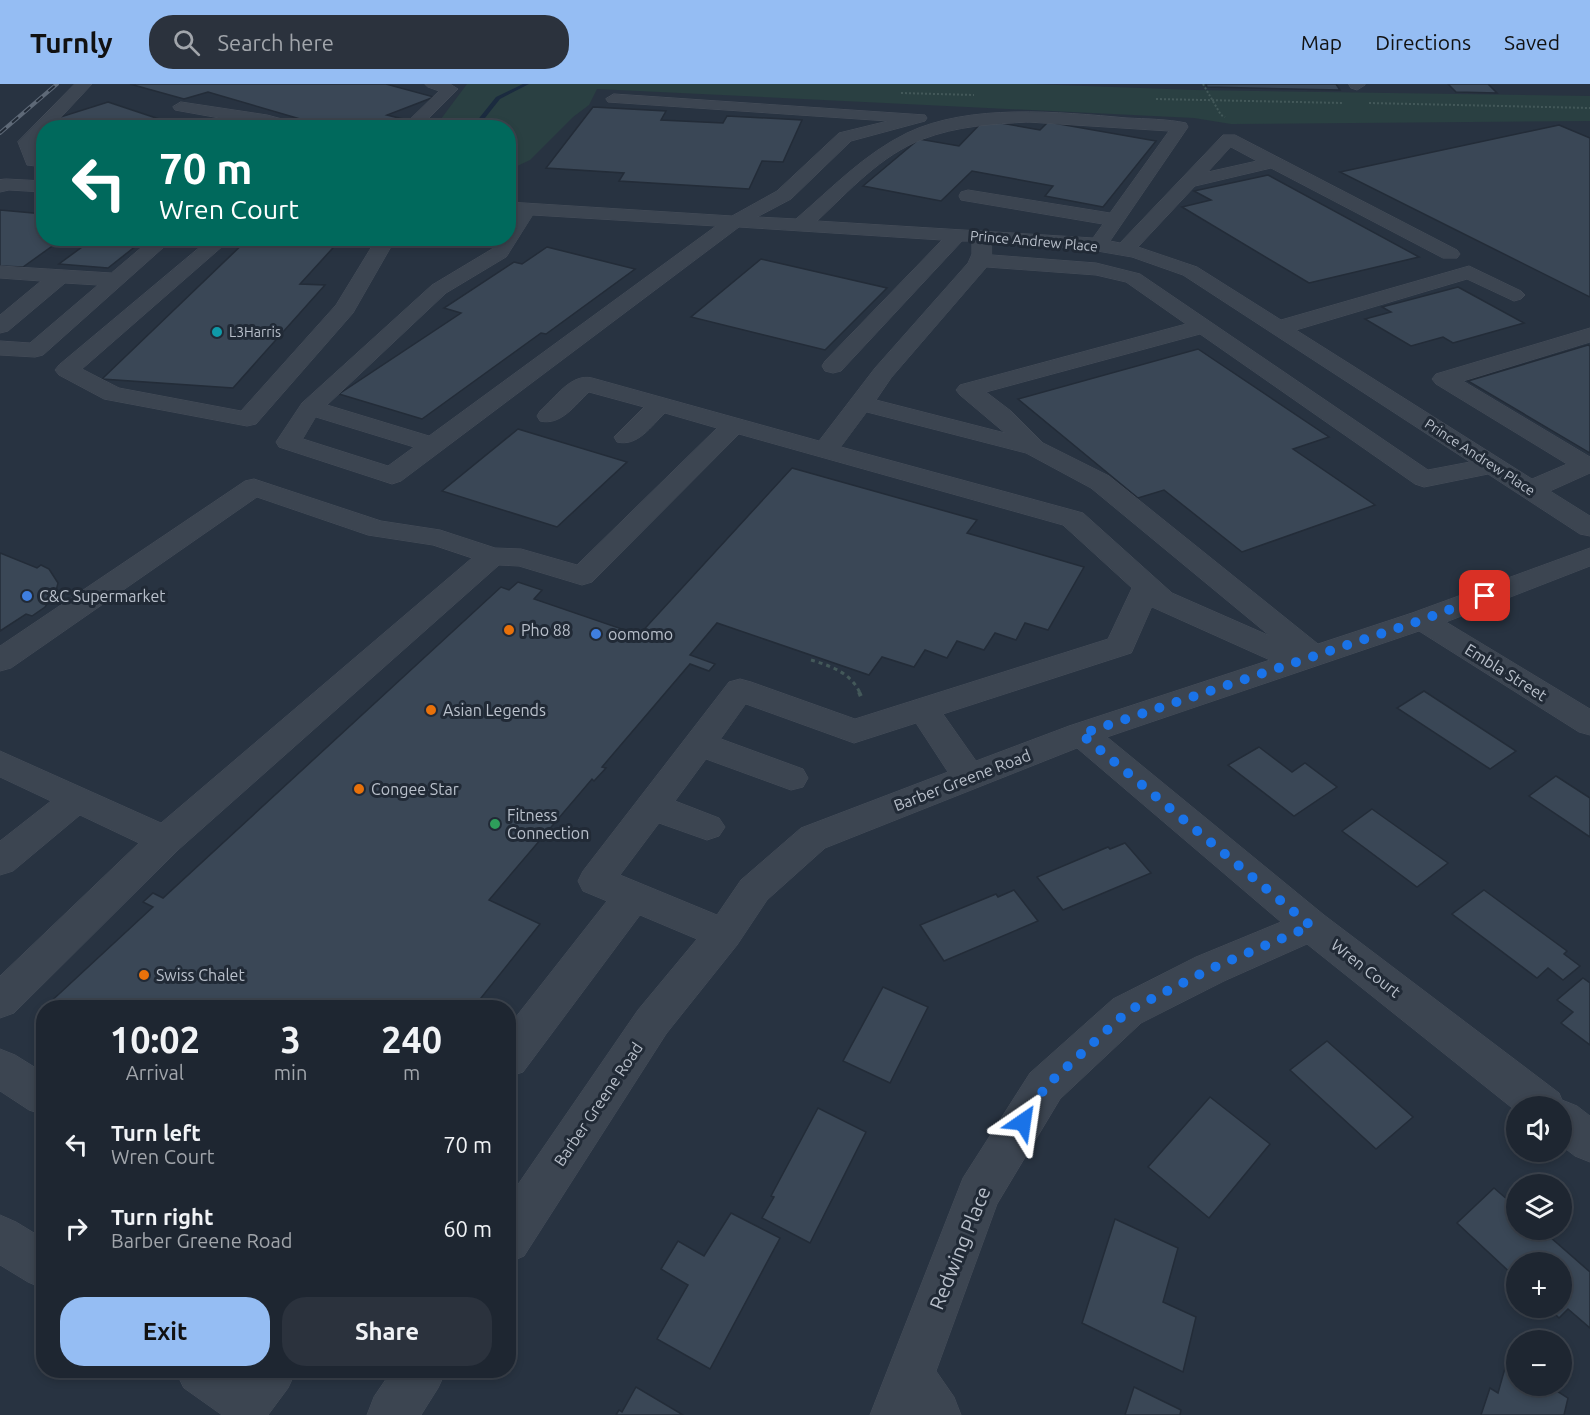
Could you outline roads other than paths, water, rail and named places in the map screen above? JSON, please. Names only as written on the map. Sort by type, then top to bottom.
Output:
[{"type":"street","points":[[49,120],[84,84]]},
{"type":"street","points":[[417,120],[450,89],[433,84]]},
{"type":"street","points":[[502,246],[499,253],[438,289],[310,408],[288,442],[392,476],[734,222],[784,195],[845,137],[919,118],[614,99]]},
{"type":"street","points":[[181,107],[267,120]]},
{"type":"street","points":[[206,120],[199,117],[214,112]]},
{"type":"street","points":[[801,225],[885,153],[923,133],[975,120],[1025,116],[1180,127],[1098,245]]},
{"type":"street","points":[[36,133],[27,142],[33,161],[36,161]]},
{"type":"street","points":[[1124,250],[1229,139],[1450,254]]},
{"type":"street","points":[[1188,182],[1274,162]]},
{"type":"street","points":[[0,187],[6,184],[36,187]]},
{"type":"street","points":[[18,205],[36,193]]},
{"type":"street","points":[[968,196],[1115,220]]},
{"type":"street","name":"Prince Andrew Place","points":[[518,209],[982,236],[1098,245],[1124,250],[1190,271],[1590,528]]},
{"type":"street","points":[[833,366],[957,235]]},
{"type":"street","points":[[826,449],[884,373],[978,265],[982,236]]},
{"type":"street","points":[[0,348],[35,350],[156,246]]},
{"type":"street","points":[[214,246],[68,370],[112,394],[248,419],[345,308],[382,246]]},
{"type":"street","points":[[980,260],[1096,269],[1133,278],[1424,479],[1492,465]]},
{"type":"street","points":[[1278,328],[1469,272],[1514,295]]},
{"type":"street","points":[[2,274],[116,280]]},
{"type":"street","points":[[0,326],[60,276]]},
{"type":"street","points":[[1035,448],[1002,416],[968,390],[1204,326]]},
{"type":"street","points":[[1530,490],[1586,465],[1444,379],[1590,335]]},
{"type":"street","points":[[1252,361],[1309,348]]},
{"type":"street","points":[[549,416],[584,383],[1073,519],[1162,600],[1307,659]]},
{"type":"street","points":[[861,403],[1035,448],[1100,482],[1307,659]]},
{"type":"street","points":[[626,437],[661,404]]},
{"type":"street","points":[[310,408],[434,445]]},
{"type":"street","points":[[0,661],[254,487],[378,529],[440,538],[492,556],[521,558],[582,576],[735,424]]},
{"type":"street","points":[[0,1001],[165,840],[492,556]]},
{"type":"street","name":"Barber Greene Road","points":[[516,1228],[652,1022],[724,933],[754,890],[813,837],[1081,734],[1422,620],[1590,556]]},
{"type":"street","points":[[724,933],[596,881],[740,690],[854,731],[1120,646],[1147,586]]},
{"type":"street","name":"Embla Street","points":[[1422,620],[1590,724]]},
{"type":"street","points":[[923,709],[969,777]]},
{"type":"street","name":"Wren Court","points":[[1081,734],[1311,926],[1530,1096]]},
{"type":"street","points":[[699,744],[791,778]]},
{"type":"street","points":[[0,762],[165,840]]},
{"type":"street","points":[[0,861],[77,799]]},
{"type":"street","points":[[652,806],[707,828]]},
{"type":"street","points":[[516,1049],[633,896]]},
{"type":"street","name":"Redwing Place","points":[[936,1415],[902,1395],[979,1193],[1046,1086],[1128,1011],[1210,969],[1311,926]]},
{"type":"street","points":[[0,1068],[36,1091]]},
{"type":"street","points":[[1572,1128],[1590,1142]]},
{"type":"street","points":[[0,1238],[36,1261]]},
{"type":"street","points":[[211,1378],[247,1402],[266,1378]]},
{"type":"street","points":[[392,1415],[417,1378]]},
{"type":"waterway","points":[[480,120],[498,98],[527,84]]},
{"type":"railway","points":[[0,133],[57,84]]},
{"type":"place","name":"L3Harris","points":[[217,332]]},
{"type":"place","name":"C&C Supermarket","points":[[27,596]]},
{"type":"place","name":"Pho 88","points":[[509,630]]},
{"type":"place","name":"oomomo","points":[[596,634]]},
{"type":"place","name":"Asian Legends","points":[[431,710]]},
{"type":"place","name":"Congee Star","points":[[359,789]]},
{"type":"place","name":"Fitness Connection","points":[[495,824]]},
{"type":"place","name":"Swiss Chalet","points":[[144,975]]}]
